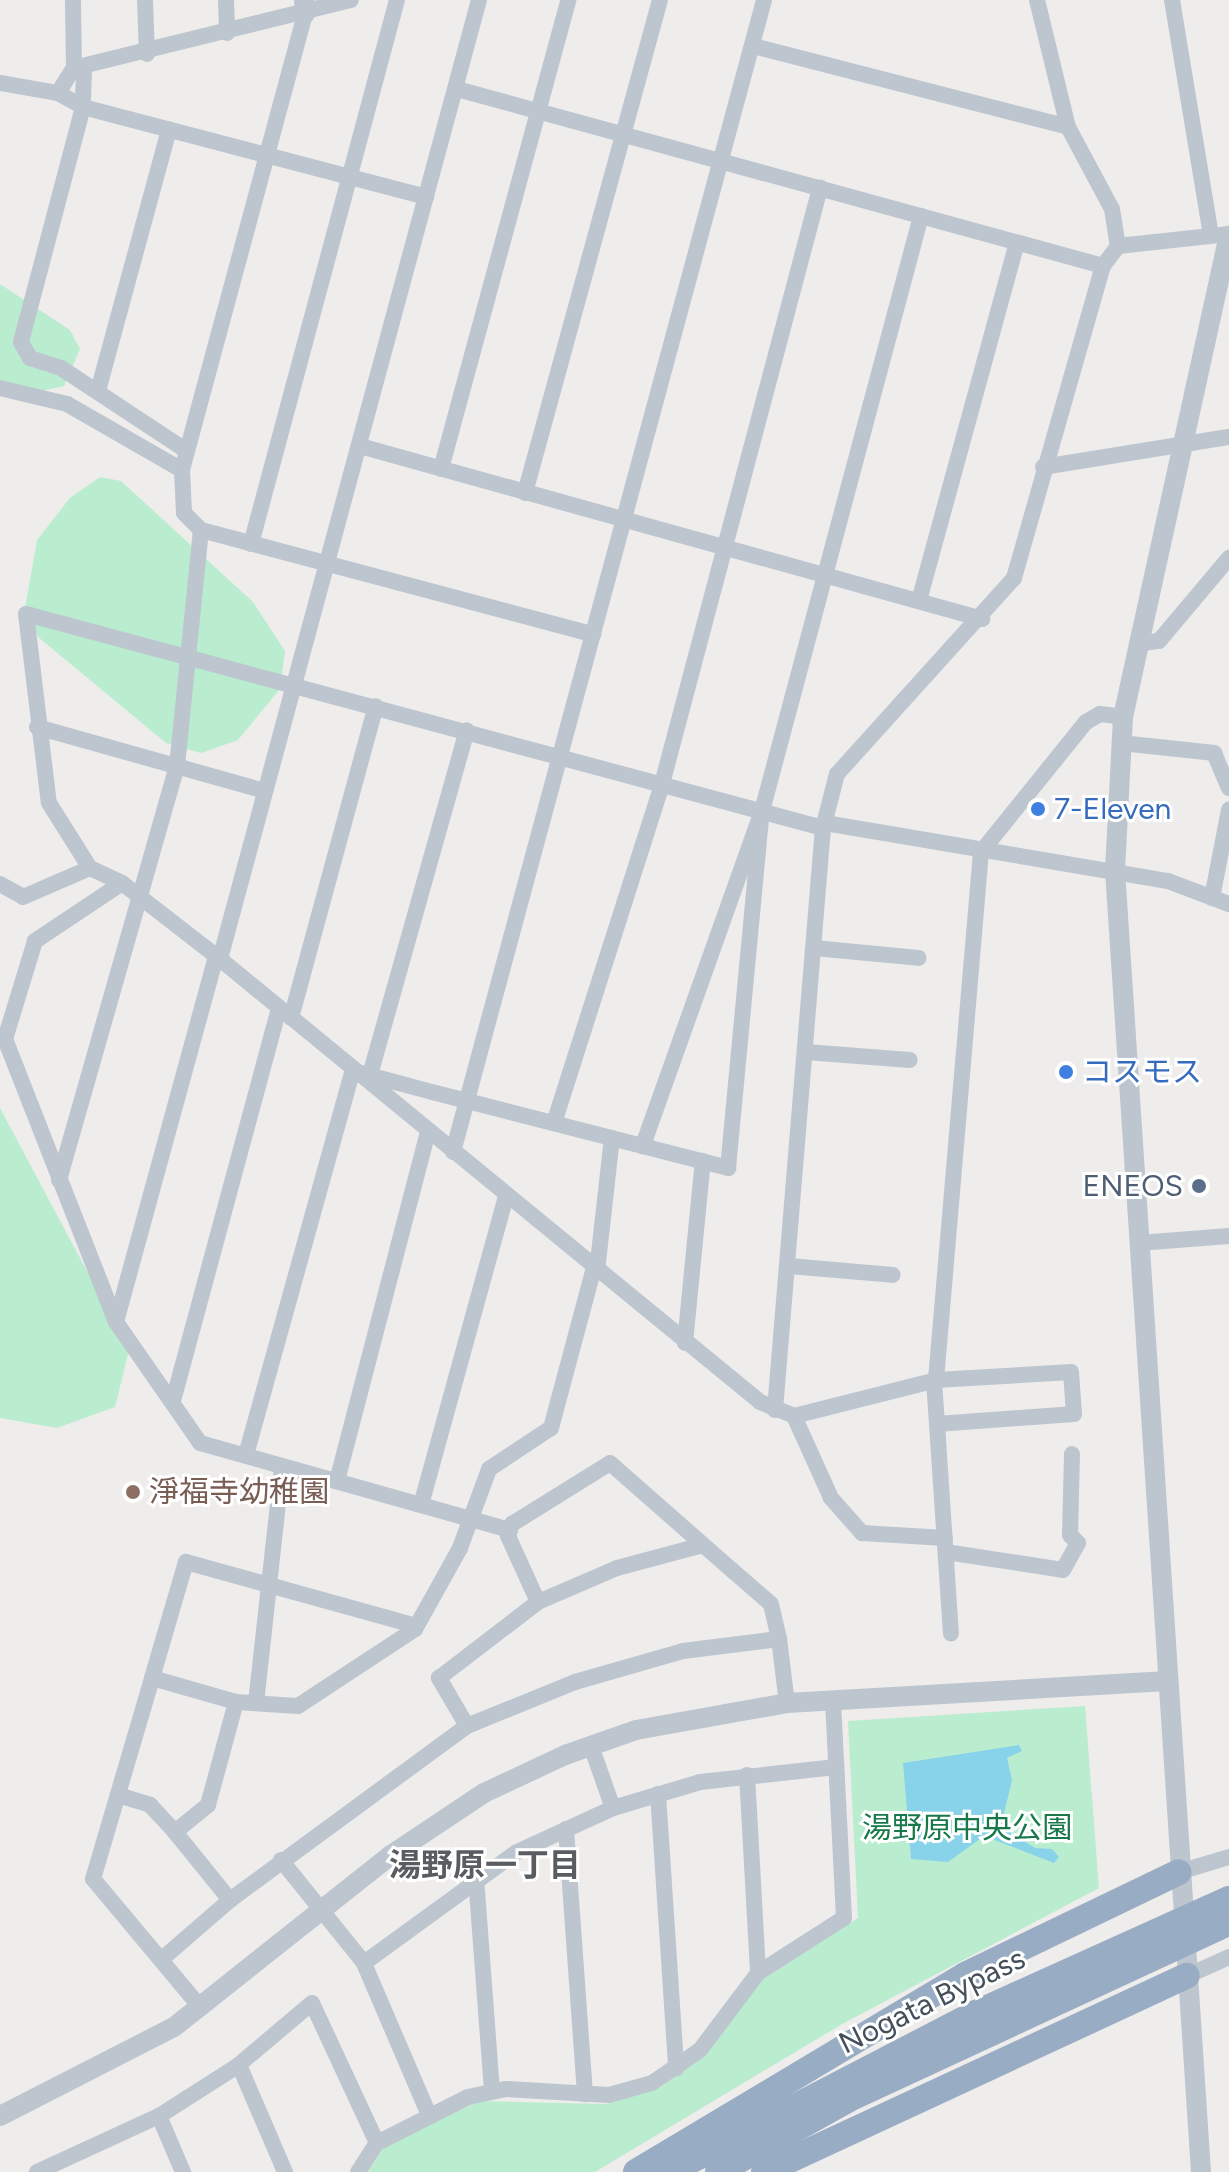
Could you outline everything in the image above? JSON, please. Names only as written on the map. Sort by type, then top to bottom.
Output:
[{"type":"highway","points":[[636,2172],[965,1975],[1179,1872]]},
{"type":"highway","name":"Nogata Bypass","points":[[669,2172],[976,2013],[1220,1915]]},
{"type":"highway","name":"Nogata Bypass","points":[[718,2172],[849,2099],[1157,1940]]},
{"type":"highway","points":[[764,2172],[1187,1976]]},
{"type":"street","points":[[73,0],[83,107],[21,342],[30,358],[98,391],[187,451]]},
{"type":"street","points":[[145,0],[147,54]]},
{"type":"street","points":[[226,0],[227,33]]},
{"type":"street","points":[[58,93],[79,69],[227,33],[304,7],[351,0]]},
{"type":"street","points":[[251,544],[397,0]]},
{"type":"street","points":[[116,1322],[328,565],[479,0]]},
{"type":"street","points":[[441,469],[568,0]]},
{"type":"street","points":[[525,493],[660,0]]},
{"type":"street","points":[[453,1152],[764,0]]},
{"type":"street","points":[[775,1410],[824,826],[837,774],[982,619],[1014,578],[1043,467],[1103,266],[1118,246],[1112,209],[1068,127],[1037,0]]},
{"type":"street","points":[[1172,0],[1223,235],[1123,717],[1115,870],[1201,2172]]},
{"type":"street","points":[[304,7],[268,155],[182,470],[184,513],[201,530],[593,634]]},
{"type":"street","points":[[753,46],[1068,127]]},
{"type":"street","points":[[0,83],[58,93],[83,107],[426,197]]},
{"type":"street","points":[[457,89],[1103,266]]},
{"type":"street","points":[[98,391],[169,129]]},
{"type":"street","points":[[554,1123],[662,784],[820,188]]},
{"type":"street","points":[[643,1146],[762,811],[921,216]]},
{"type":"street","points":[[1118,246],[1223,235]]},
{"type":"street","points":[[920,597],[1017,243]]},
{"type":"street","points":[[0,388],[67,404],[182,470]]},
{"type":"street","points":[[1043,467],[1229,437]]},
{"type":"street","points":[[360,446],[623,521],[920,597],[982,619]]},
{"type":"street","points":[[59,1180],[177,766],[201,530]]},
{"type":"street","points":[[1137,644],[1159,641],[1229,558]]},
{"type":"street","points":[[937,1424],[1074,1414],[1071,1372],[935,1381],[794,1416],[775,1410],[595,1270],[360,1072],[218,958],[122,883],[90,868],[49,803],[37,727],[26,614],[824,826],[1115,870],[1229,904]]},
{"type":"street","points":[[173,1401],[376,706]]},
{"type":"street","points":[[951,1634],[935,1381],[981,852],[1086,722],[1100,714],[1123,717]]},
{"type":"street","points":[[37,727],[265,791]]},
{"type":"street","points":[[246,1455],[360,1072],[467,730]]},
{"type":"street","points":[[1121,743],[1214,753],[1229,788]]},
{"type":"street","points":[[1212,898],[1229,810]]},
{"type":"street","points":[[360,1072],[728,1168],[762,811]]},
{"type":"street","points":[[0,884],[23,897],[90,868]]},
{"type":"street","points":[[122,883],[35,941],[5,1039],[116,1322],[200,1443],[510,1530],[610,1463],[771,1604],[787,1703]]},
{"type":"street","points":[[814,948],[919,958]]},
{"type":"street","points":[[806,1052],[910,1060]]},
{"type":"street","points":[[337,1481],[428,1131]]},
{"type":"street","points":[[152,1678],[236,1702],[298,1706],[416,1626],[473,1520],[489,1469],[551,1428],[595,1270],[612,1138]]},
{"type":"street","points":[[685,1343],[703,1161]]},
{"type":"street","points":[[421,1505],[506,1196]]},
{"type":"street","points":[[1139,1243],[1229,1236]]},
{"type":"street","points":[[789,1266],[893,1275]]},
{"type":"street","points":[[794,1416],[831,1498],[862,1533],[945,1545],[1063,1570],[1078,1543],[1070,1535],[1072,1454]]},
{"type":"street","points":[[256,1703],[282,1466]]},
{"type":"street","points":[[510,1530],[538,1602]]},
{"type":"street","points":[[467,1726],[439,1678],[538,1602],[617,1568],[703,1545]]},
{"type":"street","points":[[201,2008],[93,1879],[186,1562],[416,1626]]},
{"type":"street","points":[[162,1959],[281,1860],[467,1726],[575,1682],[683,1651],[779,1639]]},
{"type":"street","points":[[0,2116],[92,2074],[201,2008],[323,1911],[484,1793],[591,1746],[707,1714],[787,1703],[1167,1681]]},
{"type":"street","points":[[358,2172],[377,2143],[429,2115],[492,2090],[585,2094],[632,2091],[676,2068],[700,2050],[758,1973],[844,1918],[833,1701]]},
{"type":"street","points":[[175,1832],[208,1805],[236,1702]]},
{"type":"street","points":[[591,1746],[613,1808]]},
{"type":"street","points":[[364,1963],[476,1878],[566,1829],[613,1808],[658,1794],[747,1775],[836,1767]]},
{"type":"street","points":[[747,1775],[758,1973]]},
{"type":"street","points":[[658,1794],[676,2068]]},
{"type":"street","points":[[118,1795],[150,1805],[230,1900]]},
{"type":"street","points":[[566,1829],[585,2094]]},
{"type":"street","points":[[1179,1872],[1229,1857]]},
{"type":"street","points":[[281,1860],[364,1963],[429,2115]]},
{"type":"street","points":[[476,1878],[492,2090]]},
{"type":"street","points":[[1187,1976],[1229,1957]]},
{"type":"street","points":[[37,2172],[80,2164],[159,2116],[239,2065],[312,2003],[377,2143]]},
{"type":"street","points":[[239,2065],[285,2172]]},
{"type":"street","points":[[159,2116],[183,2172]]},
{"type":"green space","points":[[0,284],[70,330],[80,349],[64,386],[37,392],[0,380]]},
{"type":"green space","points":[[100,477],[121,481],[253,602],[285,651],[280,689],[238,740],[201,753],[166,743],[38,637],[25,608],[37,540],[70,498]]},
{"type":"green space","points":[[0,1108],[129,1350],[115,1407],[57,1428],[0,1418]]},
{"type":"green space","name":"湯野原中央公園","points":[[1085,1706],[1099,1888],[844,2023],[595,2172],[368,2172],[386,2144],[480,2101],[606,2104],[661,2087],[705,2054],[759,1982],[858,1918],[848,1721]]},
{"type":"water","points":[[1019,1745],[1022,1751],[1007,1758],[1012,1780],[1001,1826],[1035,1848],[1052,1849],[1059,1857],[1054,1863],[984,1836],[948,1862],[911,1859],[903,1763]]},
{"type":"place","name":"7-Eleven","points":[[1038,809]]},
{"type":"place","name":"コスモス","points":[[1066,1072]]},
{"type":"place","name":"ENEOS","points":[[1199,1186]]},
{"type":"place","name":"淨福寺幼稚園","points":[[133,1492]]},
{"type":"district","name":"湯野原一丁目","points":[[485,1865]]}]
